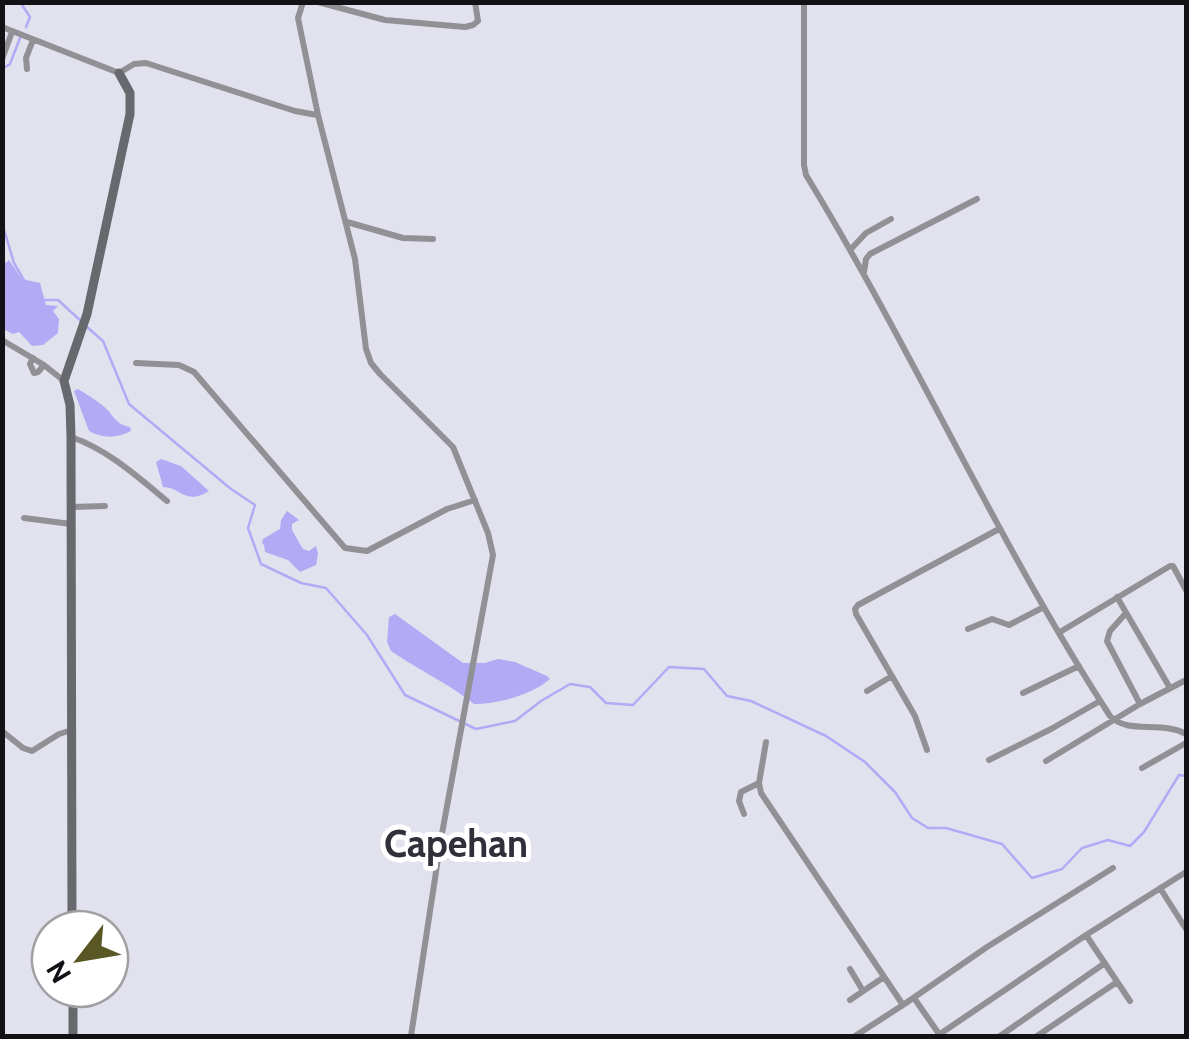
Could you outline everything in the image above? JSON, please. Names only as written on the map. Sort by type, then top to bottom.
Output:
[{"type":"street","points":[[303,2],[298,18],[318,115],[347,222],[364,342],[371,363],[454,447],[488,532],[494,561],[441,839],[410,1036]]},
{"type":"street","points":[[318,2],[385,20],[465,27],[478,21],[475,2]]},
{"type":"street","points":[[804,2],[804,168],[999,529],[1100,701],[1114,721],[1126,726],[1169,726],[1186,734]]},
{"type":"street","points":[[2,28],[119,73],[130,93],[130,114],[84,328],[65,379],[71,437],[72,909]]},
{"type":"street","points":[[2,59],[14,32]]},
{"type":"street","points":[[27,70],[30,39]]},
{"type":"street","points":[[119,73],[134,64],[146,63],[318,115]]},
{"type":"street","points":[[852,254],[868,256],[976,200]]},
{"type":"street","points":[[852,254],[866,233],[891,219]]},
{"type":"street","points":[[347,222],[403,238],[433,239]]},
{"type":"street","points":[[864,273],[868,256]]},
{"type":"street","points":[[2,340],[65,379]]},
{"type":"street","points":[[136,363],[180,365],[202,380],[344,548],[367,551],[447,509],[475,500]]},
{"type":"street","points":[[71,437],[113,458],[168,500]]},
{"type":"street","points":[[71,508],[105,506]]},
{"type":"street","points":[[24,518],[71,524]]},
{"type":"street","points":[[927,750],[915,716],[856,614],[856,607],[999,529]]},
{"type":"street","points":[[1060,633],[1172,566],[1186,590]]},
{"type":"street","points":[[1117,597],[1170,688]]},
{"type":"street","points":[[968,629],[992,620],[1009,625],[1044,608]]},
{"type":"street","points":[[1126,613],[1110,631],[1107,641],[1140,704]]},
{"type":"street","points":[[1024,693],[1079,666]]},
{"type":"street","points":[[867,691],[892,676]]},
{"type":"street","points":[[1046,760],[1186,680]]},
{"type":"street","points":[[990,760],[1100,701]]},
{"type":"street","points":[[2,730],[32,751],[72,730]]},
{"type":"street","points":[[766,742],[761,793],[903,1005]]},
{"type":"street","points":[[1142,768],[1186,743]]},
{"type":"street","points":[[744,814],[739,801],[741,792],[759,783]]},
{"type":"street","points":[[854,1036],[1114,868]]},
{"type":"street","points":[[914,998],[938,1036],[1186,872]]},
{"type":"street","points":[[1160,888],[1186,929]]},
{"type":"street","points":[[1086,935],[1130,1001]]},
{"type":"street","points":[[1000,1036],[1105,964]]},
{"type":"street","points":[[850,969],[864,991]]},
{"type":"street","points":[[850,1000],[884,978]]},
{"type":"street","points":[[1037,1036],[1117,982]]},
{"type":"street","points":[[72,1009],[73,1036]]},
{"type":"shaded area","points":[[3,259],[6,263],[9,260],[22,279],[40,283],[46,305],[58,306],[53,311],[59,319],[58,333],[43,345],[32,346],[19,332],[13,334],[3,329]]},
{"type":"shaded area","points":[[78,389],[131,431],[110,437],[89,431],[74,391]]},
{"type":"shaded area","points":[[161,459],[181,466],[209,491],[194,497],[163,487],[156,462]]},
{"type":"shaded area","points":[[287,511],[299,520],[292,524],[292,530],[303,549],[309,551],[316,546],[318,554],[316,565],[300,572],[288,560],[265,552],[262,543],[280,529]]},
{"type":"shaded area","points":[[395,614],[463,663],[498,659],[515,662],[550,679],[514,698],[474,704],[391,651],[387,642],[389,617]]},
{"type":"waterway","points":[[20,2],[30,17],[26,27]]},
{"type":"waterway","points":[[2,69],[10,64],[20,38]]},
{"type":"waterway","points":[[2,173],[2,182]]},
{"type":"waterway","points":[[2,223],[14,263],[25,282]]},
{"type":"waterway","points":[[43,300],[58,300],[81,321]]},
{"type":"waterway","points":[[87,327],[103,341],[129,404],[255,505],[248,528],[261,564],[301,583],[326,588],[367,635],[405,695],[476,729],[515,721],[570,684],[590,687],[606,703],[633,705],[669,667],[704,669],[727,696],[751,701],[826,736],[865,762],[895,792],[912,818],[928,828],[946,828],[1002,844],[1032,878],[1062,869],[1082,848],[1108,840],[1130,846],[1144,832],[1179,775],[1186,776]]},
{"type":"district","name":"Capehan","points":[[456,843]]}]
